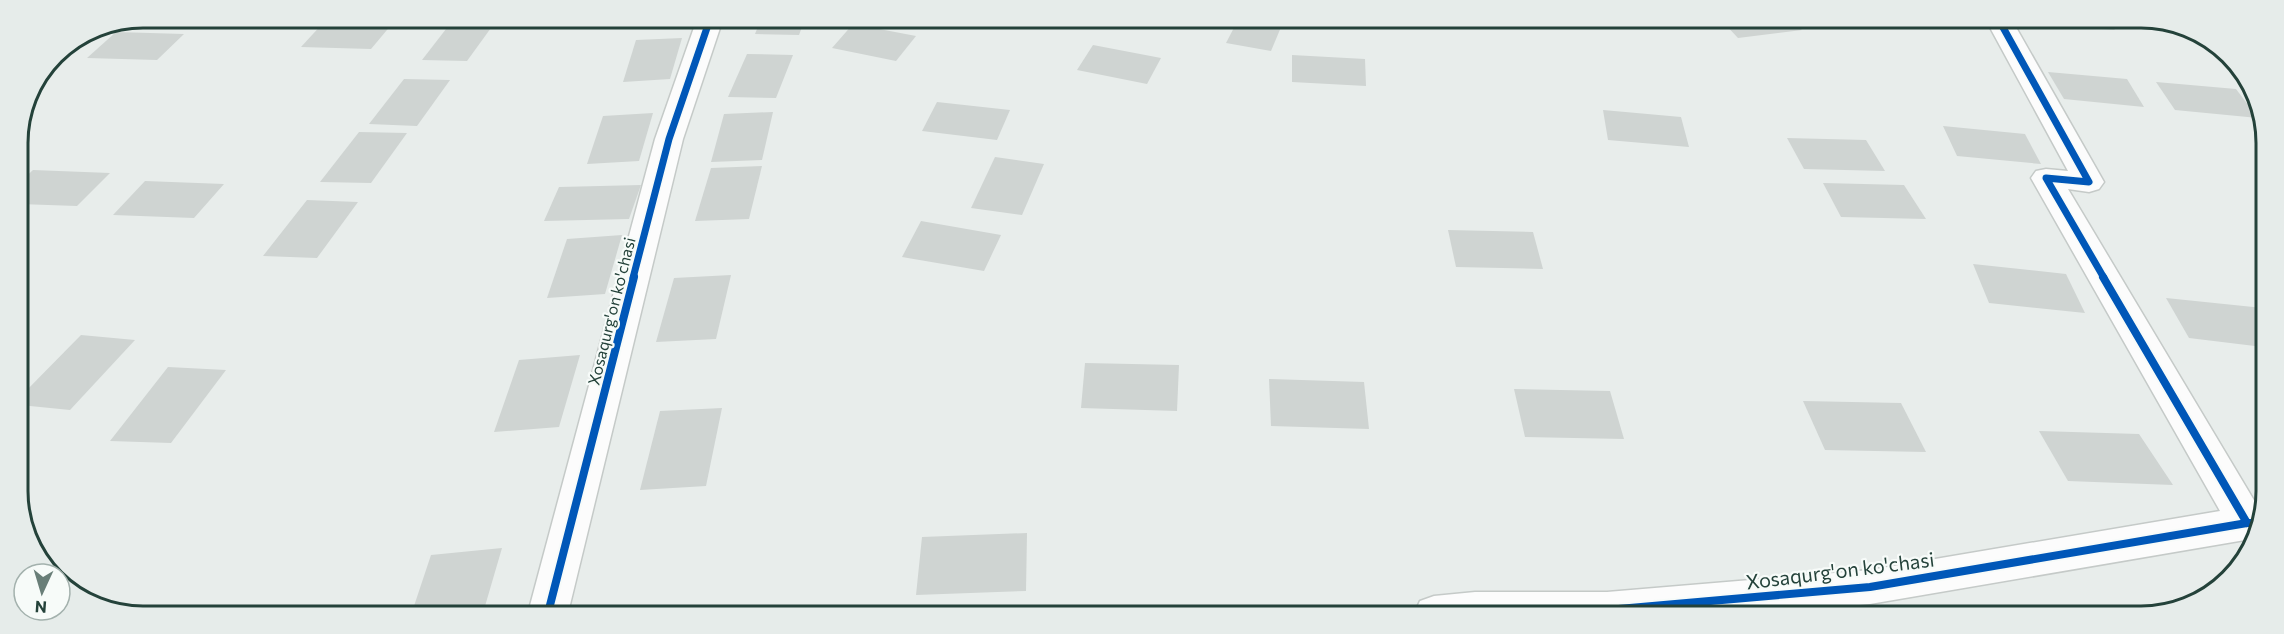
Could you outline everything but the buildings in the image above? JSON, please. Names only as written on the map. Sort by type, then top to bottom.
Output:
[{"type":"street","name":"Xosaqurg'on ko'chasi","points":[[550,606],[669,139],[707,28]]},
{"type":"street","name":"Xosaqurg'on ko'chasi","points":[[2003,28],[2089,182],[2046,178],[2251,519]]},
{"type":"street","name":"Xosaqurg'on ko'chasi","points":[[1661,605],[1870,587],[2250,524]]},
{"type":"cycle path","points":[[550,606],[669,139],[707,28]]},
{"type":"cycle path","points":[[2003,28],[2089,182],[2046,178],[2247,523]]},
{"type":"cycle path","points":[[1661,605],[1870,587],[2250,523]]}]
